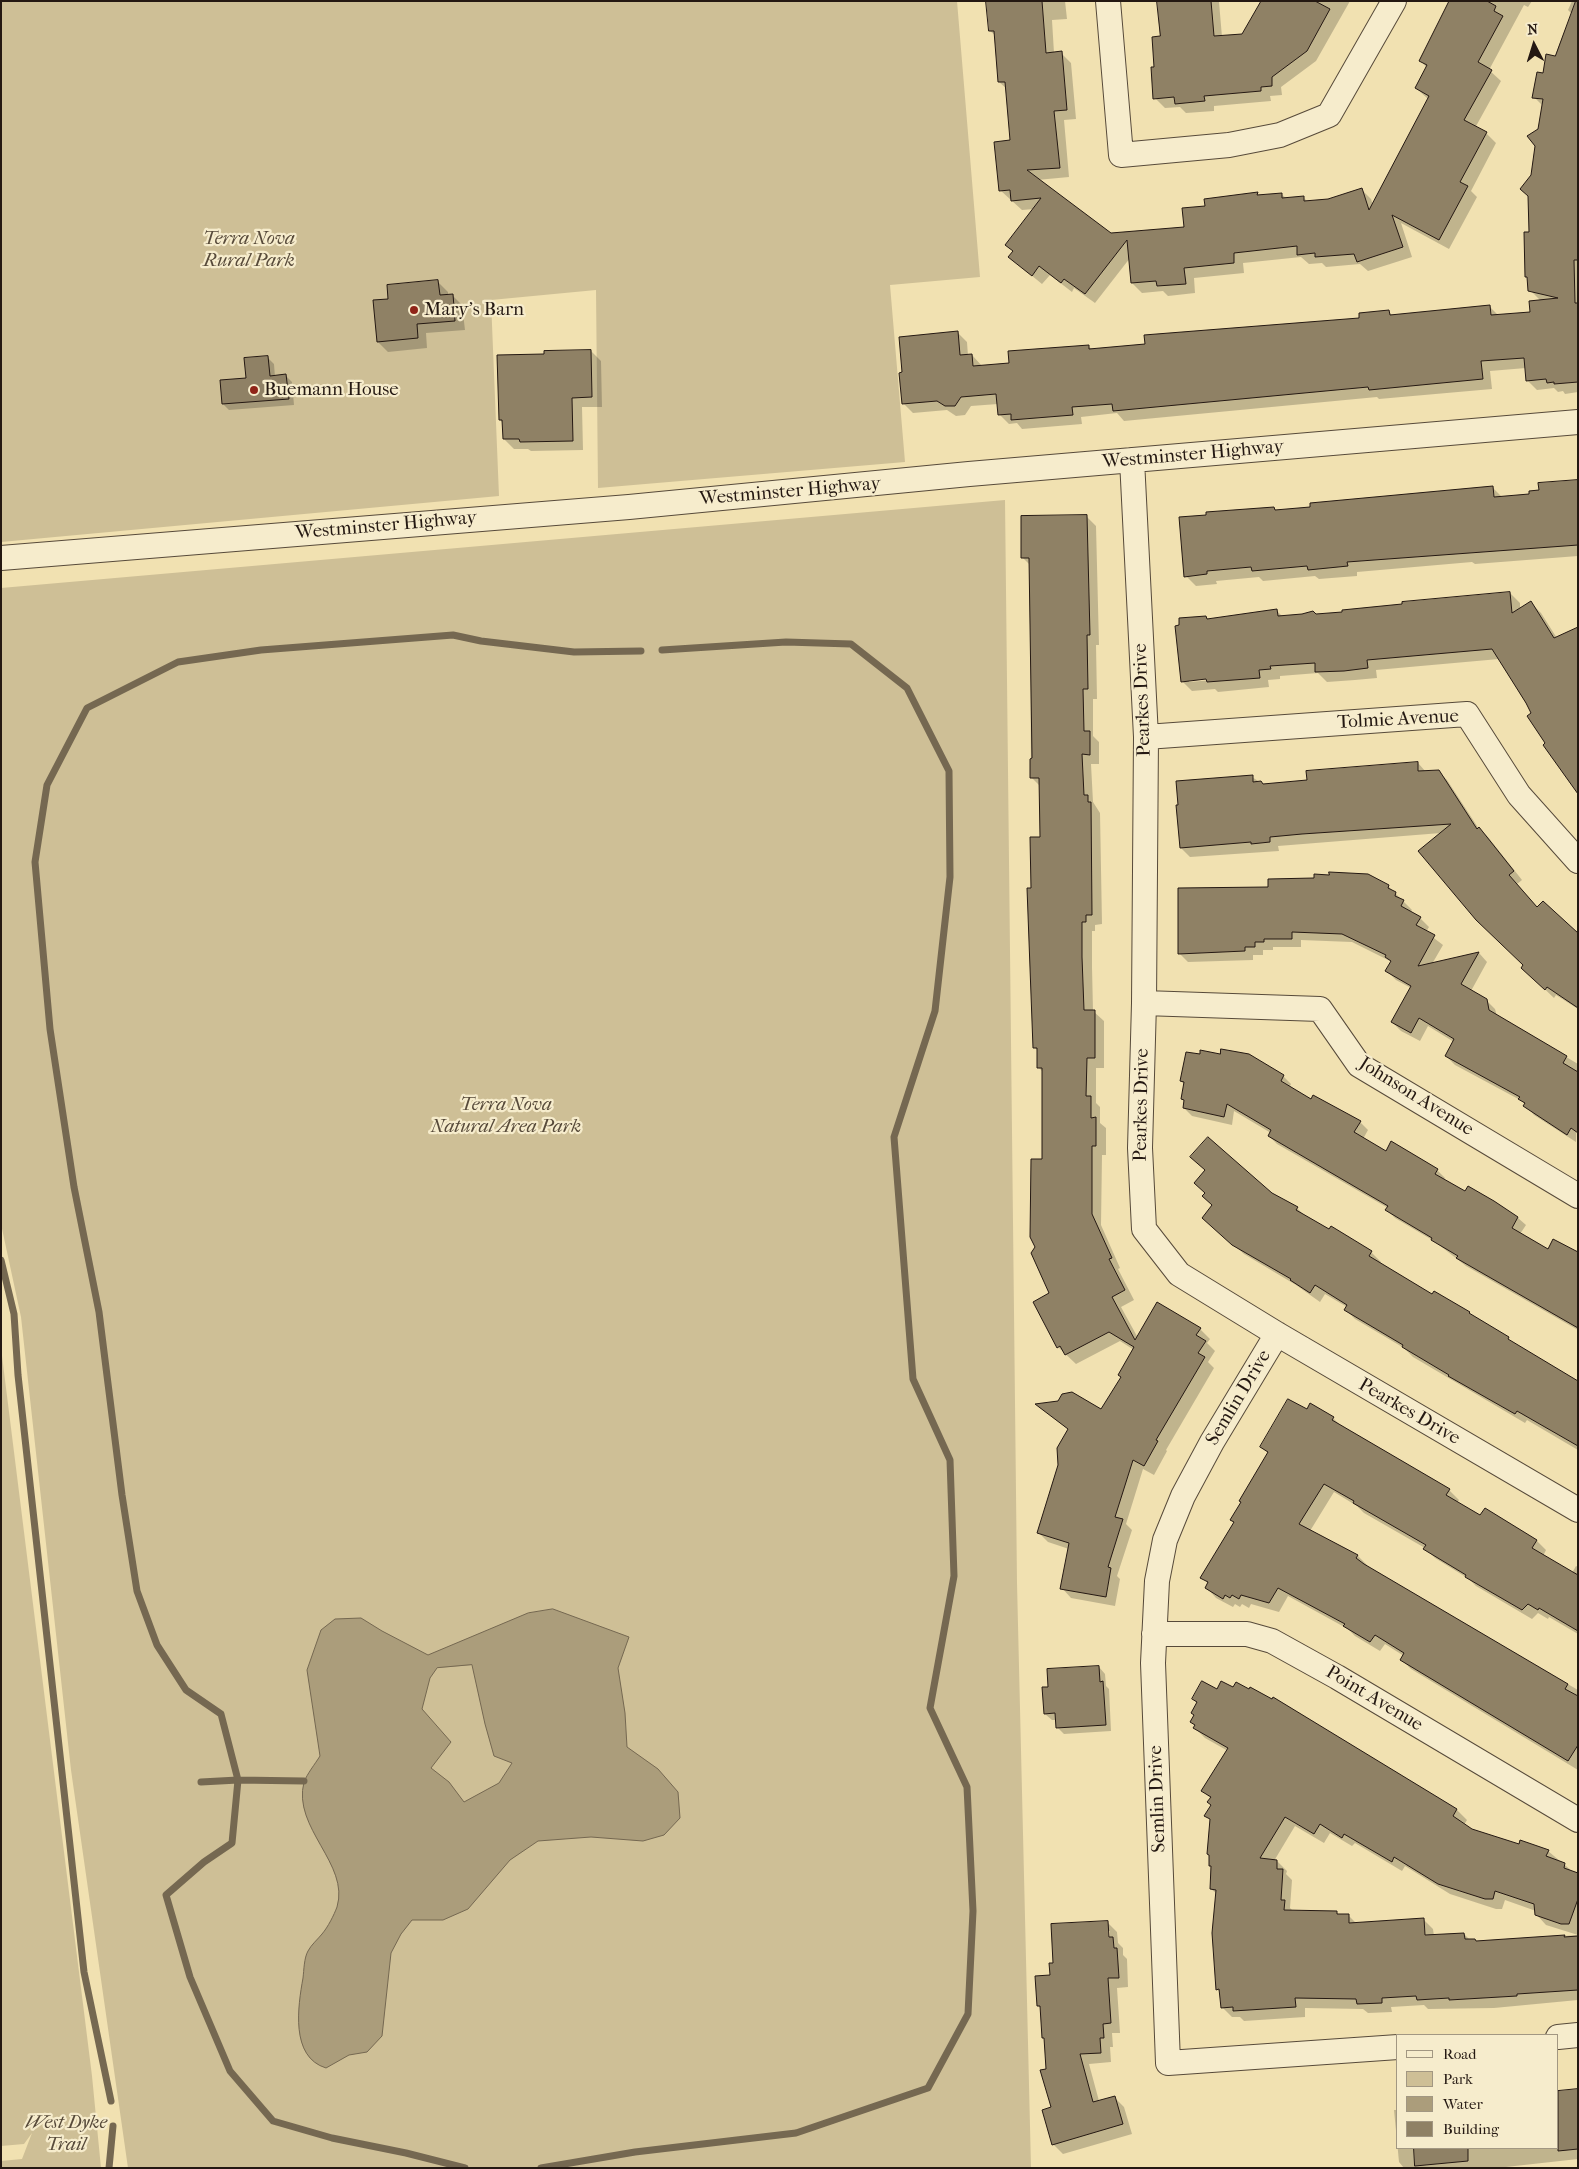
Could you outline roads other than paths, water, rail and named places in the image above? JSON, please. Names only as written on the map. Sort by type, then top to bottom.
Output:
[{"type":"street","points":[[1108,1],[1121,155],[1229,144],[1280,135],[1329,115],[1394,1]]},
{"type":"street","name":"Westminster Highway","points":[[1,558],[638,506],[1132,460],[1578,422]]},
{"type":"street","name":"Pearkes Drive","points":[[1132,460],[1146,737],[1144,1003],[1140,1148],[1144,1229],[1179,1274],[1277,1334],[1578,1510]]},
{"type":"street","name":"Tolmie Avenue","points":[[1146,737],[1467,714],[1519,795],[1578,861]]},
{"type":"street","name":"Johnson Avenue","points":[[1144,1003],[1320,1009],[1359,1065],[1578,1196]]},
{"type":"street","name":"Semlin Drive","points":[[1277,1334],[1212,1442],[1183,1496],[1169,1531],[1157,1581],[1153,1663],[1168,2063],[1396,2047]]},
{"type":"street","name":"Point Avenue","points":[[1154,1634],[1247,1634],[1272,1641],[1323,1668],[1578,1820]]},
{"type":"street","points":[[1559,2037],[1578,2035]]},
{"type":"water","points":[[553,1609],[629,1637],[618,1668],[625,1713],[627,1747],[658,1769],[678,1792],[680,1818],[664,1835],[643,1841],[591,1837],[538,1841],[510,1860],[468,1909],[443,1920],[412,1920],[401,1934],[391,1953],[382,2036],[367,2052],[349,2055],[326,2068],[314,2062],[307,2053],[299,2029],[299,2002],[304,1964],[311,1947],[333,1917],[337,1907],[339,1891],[336,1876],[306,1815],[303,1799],[304,1782],[320,1756],[307,1670],[321,1630],[335,1619],[361,1618],[428,1655],[528,1613]],"holes":[[[472,1665],[494,1756],[512,1763],[499,1783],[464,1802],[449,1782],[431,1768],[451,1742],[422,1709],[430,1678],[437,1668]]]},
{"type":"waterway","points":[[465,2168],[406,2153],[332,2138],[273,2121],[230,2071],[190,1977],[166,1895],[204,1862],[232,1843],[238,1780],[221,1714],[186,1690],[157,1645],[137,1591],[122,1495],[99,1312],[74,1187],[50,1029],[35,862],[47,785],[87,708],[178,662],[261,650],[453,635],[481,641],[574,652],[641,651]]},
{"type":"waterway","points":[[541,2168],[635,2152],[796,2133],[928,2088],[968,2014],[973,1911],[967,1787],[930,1708],[954,1576],[950,1460],[913,1379],[894,1137],[935,1011],[950,877],[949,771],[907,688],[851,644],[786,642],[662,650]]},
{"type":"waterway","points":[[1,1260],[14,1314],[18,1375],[84,1972],[111,2101]]},
{"type":"waterway","points":[[201,1782],[238,1780],[304,1781]]},
{"type":"waterway","points":[[109,2168],[113,2126]]},
{"type":"place","name":"Mary's Barn","points":[[414,310]]},
{"type":"place","name":"Buemann House","points":[[254,390]]},
{"type":"park label","name":"Terra Nova Rural Park","points":[[249,250]]},
{"type":"park label","name":"Terra Nova Natural Area Park","points":[[506,1116]]},
{"type":"park label","name":"West Dyke Trail","points":[[66,2134]]}]
